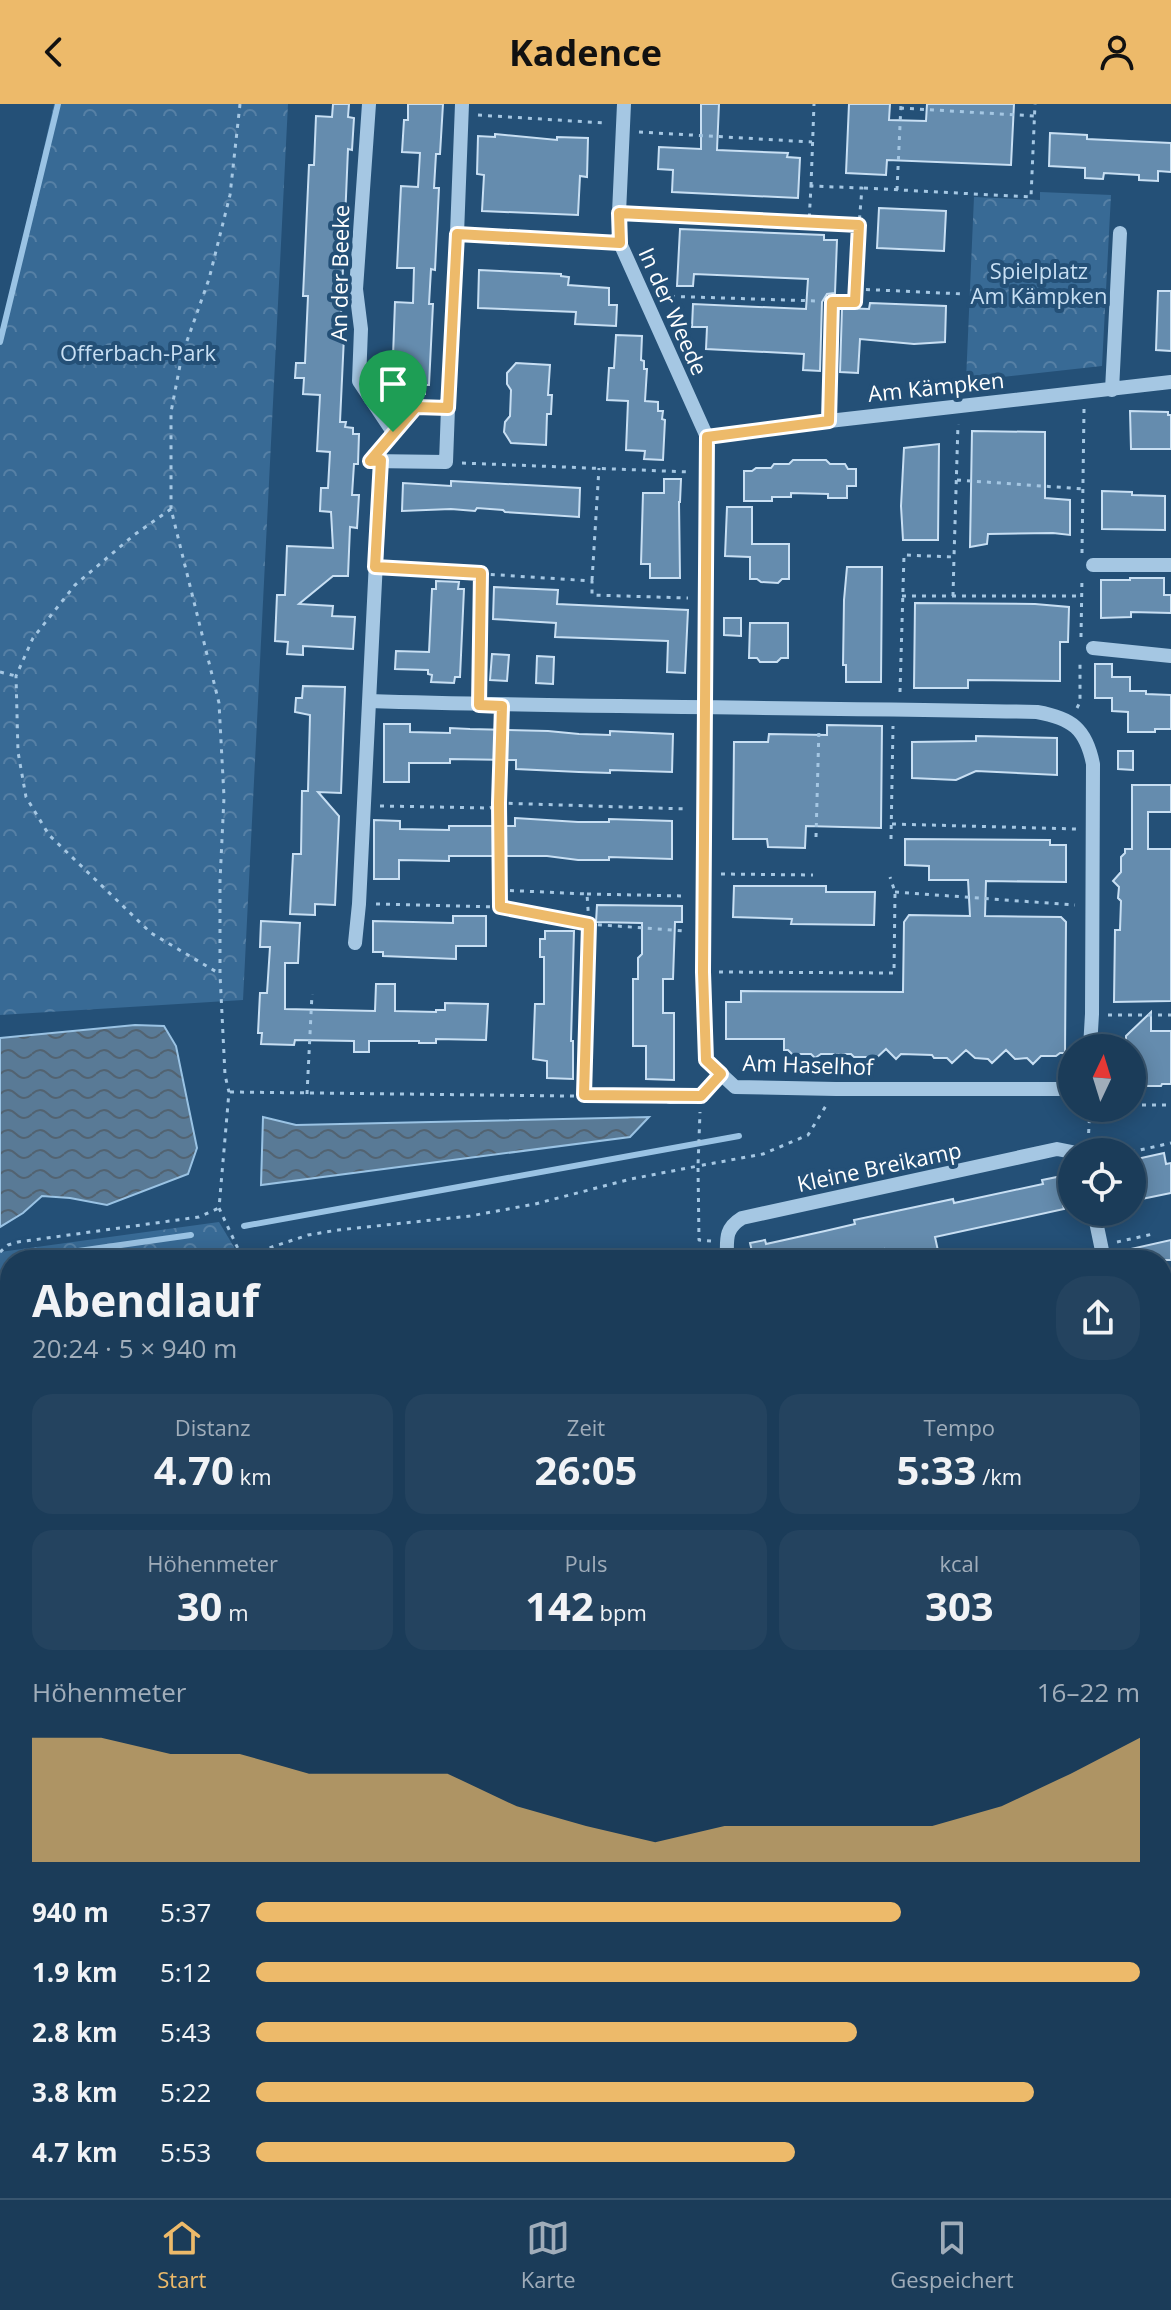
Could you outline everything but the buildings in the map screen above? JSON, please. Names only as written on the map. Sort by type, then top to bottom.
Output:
[{"type":"street","name":"An der Beeke","points":[[369,104],[356,289],[361,329],[359,381],[393,432]]},
{"type":"street","name":"In der Weede","points":[[624,104],[620,243],[707,437]]},
{"type":"street","points":[[448,408],[416,407],[370,461],[446,462],[462,109]]},
{"type":"street","points":[[1112,390],[1120,233]]},
{"type":"street","points":[[457,234],[620,243]]},
{"type":"street","points":[[829,421],[832,302]]},
{"type":"street","name":"Am Kämpken","points":[[707,437],[1171,382]]},
{"type":"street","name":"Am Haselhof","points":[[707,437],[703,972],[706,1060],[735,1087],[1058,1089]]},
{"type":"street","points":[[355,943],[381,460]]},
{"type":"street","points":[[1093,565],[1171,565]]},
{"type":"street","points":[[1093,648],[1171,656]]},
{"type":"street","points":[[369,701],[502,706],[820,707],[1055,715],[1082,732],[1093,764],[1091,1034]]},
{"type":"street","points":[[670,1097],[701,1096],[721,1074]]},
{"type":"street","name":"Kleine Breikamp","points":[[727,1242],[732,1224],[742,1218],[1058,1149]]},
{"type":"street","points":[[1097,1226],[1102,1250]]},
{"type":"street","points":[[727,1242],[727,1250]]},
{"type":"path","points":[[239,1250],[219,1208],[229,1092],[225,1075],[220,974],[224,797],[219,703],[171,509],[171,412],[182,355],[209,279],[230,195],[240,104]]},
{"type":"path","points":[[809,222],[814,104]]},
{"type":"path","points":[[811,186],[1031,197],[1035,104]]},
{"type":"path","points":[[897,190],[900,106],[1035,116]]},
{"type":"path","points":[[462,109],[602,121],[622,131],[812,142]]},
{"type":"path","points":[[642,295],[855,302],[862,188]]},
{"type":"path","points":[[619,213],[859,225]]},
{"type":"path","points":[[856,289],[964,294]]},
{"type":"path","points":[[953,596],[960,405]]},
{"type":"path","points":[[446,462],[706,472]]},
{"type":"path","points":[[599,468],[592,595],[706,599]]},
{"type":"path","points":[[957,480],[1084,489]]},
{"type":"path","points":[[171,509],[134,535],[75,585],[33,638],[16,676],[18,752],[26,797],[49,835],[151,933],[220,974]]},
{"type":"path","points":[[891,839],[894,709],[899,699],[904,555],[954,557]]},
{"type":"path","points":[[375,567],[592,581]]},
{"type":"path","points":[[479,705],[481,573]]},
{"type":"path","points":[[902,596],[1081,596]]},
{"type":"path","points":[[0,672],[16,676]]},
{"type":"path","points":[[500,907],[502,706]]},
{"type":"path","points":[[816,837],[820,707]]},
{"type":"path","points":[[364,806],[490,808],[499,803],[704,809]]},
{"type":"path","points":[[892,824],[1091,830]]},
{"type":"path","points":[[500,890],[704,896],[712,873],[813,875]]},
{"type":"path","points":[[703,972],[894,973],[895,892],[890,877]]},
{"type":"path","points":[[895,892],[1093,906]]},
{"type":"path","points":[[584,1095],[589,924],[587,894]]},
{"type":"path","points":[[359,904],[500,907],[589,924],[704,932]]},
{"type":"path","points":[[307,1094],[312,994]]},
{"type":"path","points":[[1092,1014],[1171,1015]]},
{"type":"path","points":[[263,1250],[308,1235],[470,1216],[535,1204],[631,1179],[763,1154],[808,1135],[836,1089]]},
{"type":"path","points":[[229,1092],[670,1097]]},
{"type":"path","points":[[701,1096],[699,1240],[727,1242]]},
{"type":"path","points":[[1146,1105],[1171,1105]]},
{"type":"path","points":[[1146,1149],[1171,1143]]},
{"type":"path","points":[[2,1250],[18,1242],[199,1217],[219,1208]]},
{"type":"path","points":[[1111,1250],[1153,1234]]},
{"type":"green space","name":"Offerbach-Park","points":[[54,104],[288,104],[243,1000],[0,1015],[0,338]]},
{"type":"green space","name":"Spielplatz Am Kämpken","points":[[1040,192],[1111,195],[1102,366],[966,381],[974,197],[1040,200]]},
{"type":"green space","points":[[219,1222],[234,1250],[15,1250]]},
{"type":"water","points":[[135,1025],[164,1026],[176,1046],[197,1148],[188,1174],[107,1205],[42,1196],[0,1227],[0,1038]]},
{"type":"water","points":[[263,1117],[296,1125],[649,1117],[630,1137],[261,1185]]},
{"type":"waterway","points":[[0,342],[58,104]]},
{"type":"waterway","points":[[244,1226],[739,1136]]},
{"type":"waterway","points":[[85,1250],[191,1235]]},
{"type":"route","points":[[619,213],[859,225],[855,302],[832,302],[829,421],[707,437],[703,972],[706,1060],[721,1074],[701,1096],[584,1095],[589,924],[500,907],[502,706],[479,705],[481,573],[375,567],[381,460],[370,461],[393,432],[416,407],[448,408],[457,234],[620,243],[619,213]]}]
